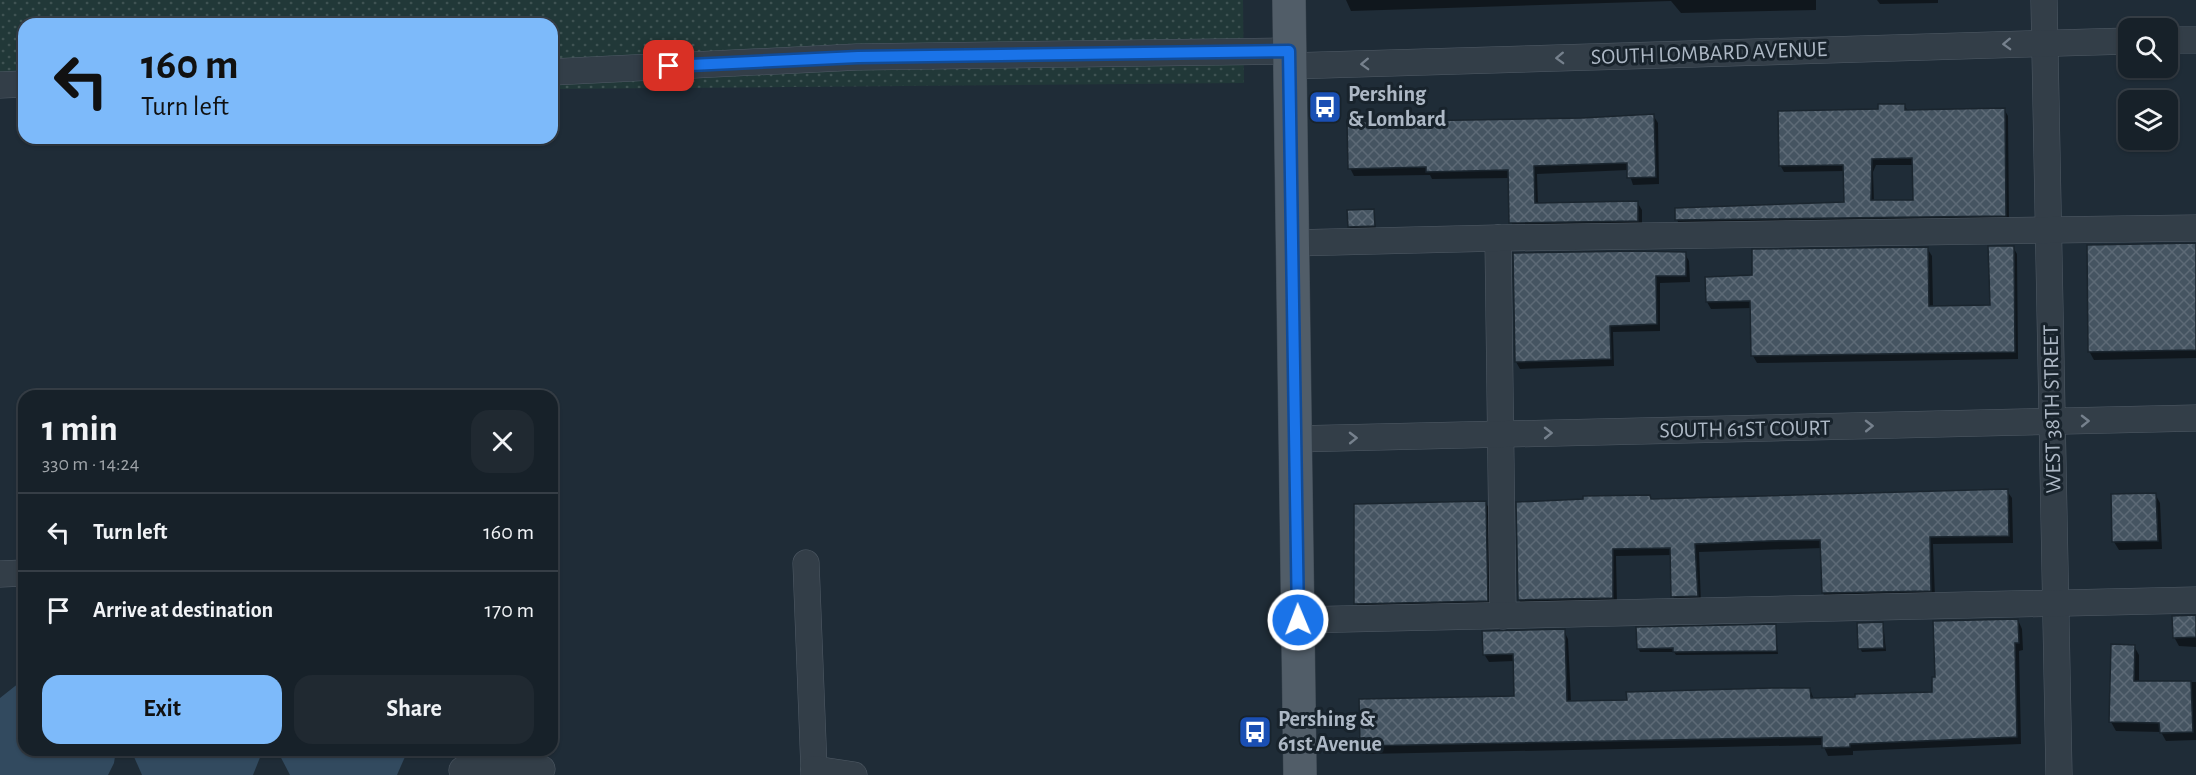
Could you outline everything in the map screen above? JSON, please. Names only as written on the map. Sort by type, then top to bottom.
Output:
[{"type":"main road","points":[[1289,0],[1300,775]]},
{"type":"street","name":"WEST 38TH STREET","points":[[2044,0],[2059,775]]},
{"type":"street","points":[[2178,40],[2196,40]]},
{"type":"street","name":"SOUTH LOMBARD AVENUE","points":[[558,72],[858,57],[1289,59],[2118,41]]},
{"type":"street","points":[[0,85],[18,84]]},
{"type":"street","points":[[1292,243],[2196,228]]},
{"type":"street","points":[[1498,238],[1503,616]]},
{"type":"street","name":"SOUTH 61ST COURT","points":[[1294,439],[2196,418]]},
{"type":"street","points":[[806,563],[814,772],[854,775]]},
{"type":"street","points":[[0,574],[18,573]]},
{"type":"street","points":[[1298,620],[2196,600]]},
{"type":"street","points":[[462,765],[542,769]]},
{"type":"green space","points":[[0,0],[1243,0],[1244,83],[558,89],[558,18],[18,18],[18,94],[0,94]]},
{"type":"water","points":[[18,684],[18,756],[115,756],[108,775],[0,775],[0,698]]},
{"type":"water","points":[[134,756],[261,756],[253,775],[142,775]]},
{"type":"water","points":[[280,756],[405,756],[397,775],[290,775]]},
{"type":"building","points":[[1878,104],[1905,104],[1905,110],[2005,108],[2006,216],[1675,220],[1675,208],[1844,202],[1843,165],[1779,166],[1778,111],[1878,109]],"holes":[[[1912,158],[1913,200],[1871,200],[1872,159]]]},
{"type":"building","points":[[1654,114],[1656,177],[1627,178],[1627,163],[1534,166],[1535,203],[1638,201],[1638,221],[1509,223],[1508,170],[1426,172],[1426,167],[1348,169],[1347,122],[1582,118]]},
{"type":"building","points":[[1374,209],[1375,226],[1348,227],[1347,210]]},
{"type":"building","points":[[2196,243],[2196,350],[2088,352],[2087,245]]},
{"type":"building","points":[[1988,246],[2014,246],[2015,352],[1751,356],[1750,301],[1706,302],[1705,277],[1752,275],[1752,249],[1928,247],[1929,306],[1990,305]]},
{"type":"building","points":[[1686,252],[1686,276],[1656,276],[1657,324],[1610,326],[1611,359],[1515,362],[1513,253]]},
{"type":"building","points":[[2008,489],[2009,536],[1930,537],[1931,591],[1822,593],[1820,540],[1769,541],[1695,544],[1698,596],[1671,597],[1670,548],[1613,549],[1613,598],[1518,600],[1516,502],[1583,499],[1583,496],[1650,495],[1651,499]]},
{"type":"building","points":[[2156,493],[2158,541],[2112,542],[2111,494]]},
{"type":"building","points":[[1486,501],[1488,601],[1354,604],[1354,504]]},
{"type":"building","points":[[2196,615],[2196,637],[2173,638],[2172,616]]},
{"type":"building","points":[[2018,619],[2019,643],[2015,643],[2017,737],[1850,744],[1850,747],[1822,748],[1822,737],[1360,746],[1359,699],[1514,696],[1513,654],[1483,655],[1482,631],[1565,629],[1567,701],[1627,700],[1626,692],[1772,688],[1810,688],[1811,698],[1855,697],[1855,694],[1932,692],[1932,677],[1935,677],[1933,621]]},
{"type":"building","points":[[1883,622],[1884,648],[1858,649],[1857,623]]},
{"type":"building","points":[[1776,624],[1777,651],[1673,652],[1673,648],[1637,649],[1636,627]]},
{"type":"building","points":[[2111,644],[2135,645],[2134,681],[2191,681],[2193,732],[2160,733],[2159,723],[2109,722]]},
{"type":"place","name":"Pershing & Lombard","points":[[1325,107]]},
{"type":"place","name":"Pershing & 61st Avenue","points":[[1255,732]]},
{"type":"route","points":[[669,66],[858,57],[1289,51],[1298,620]]}]
